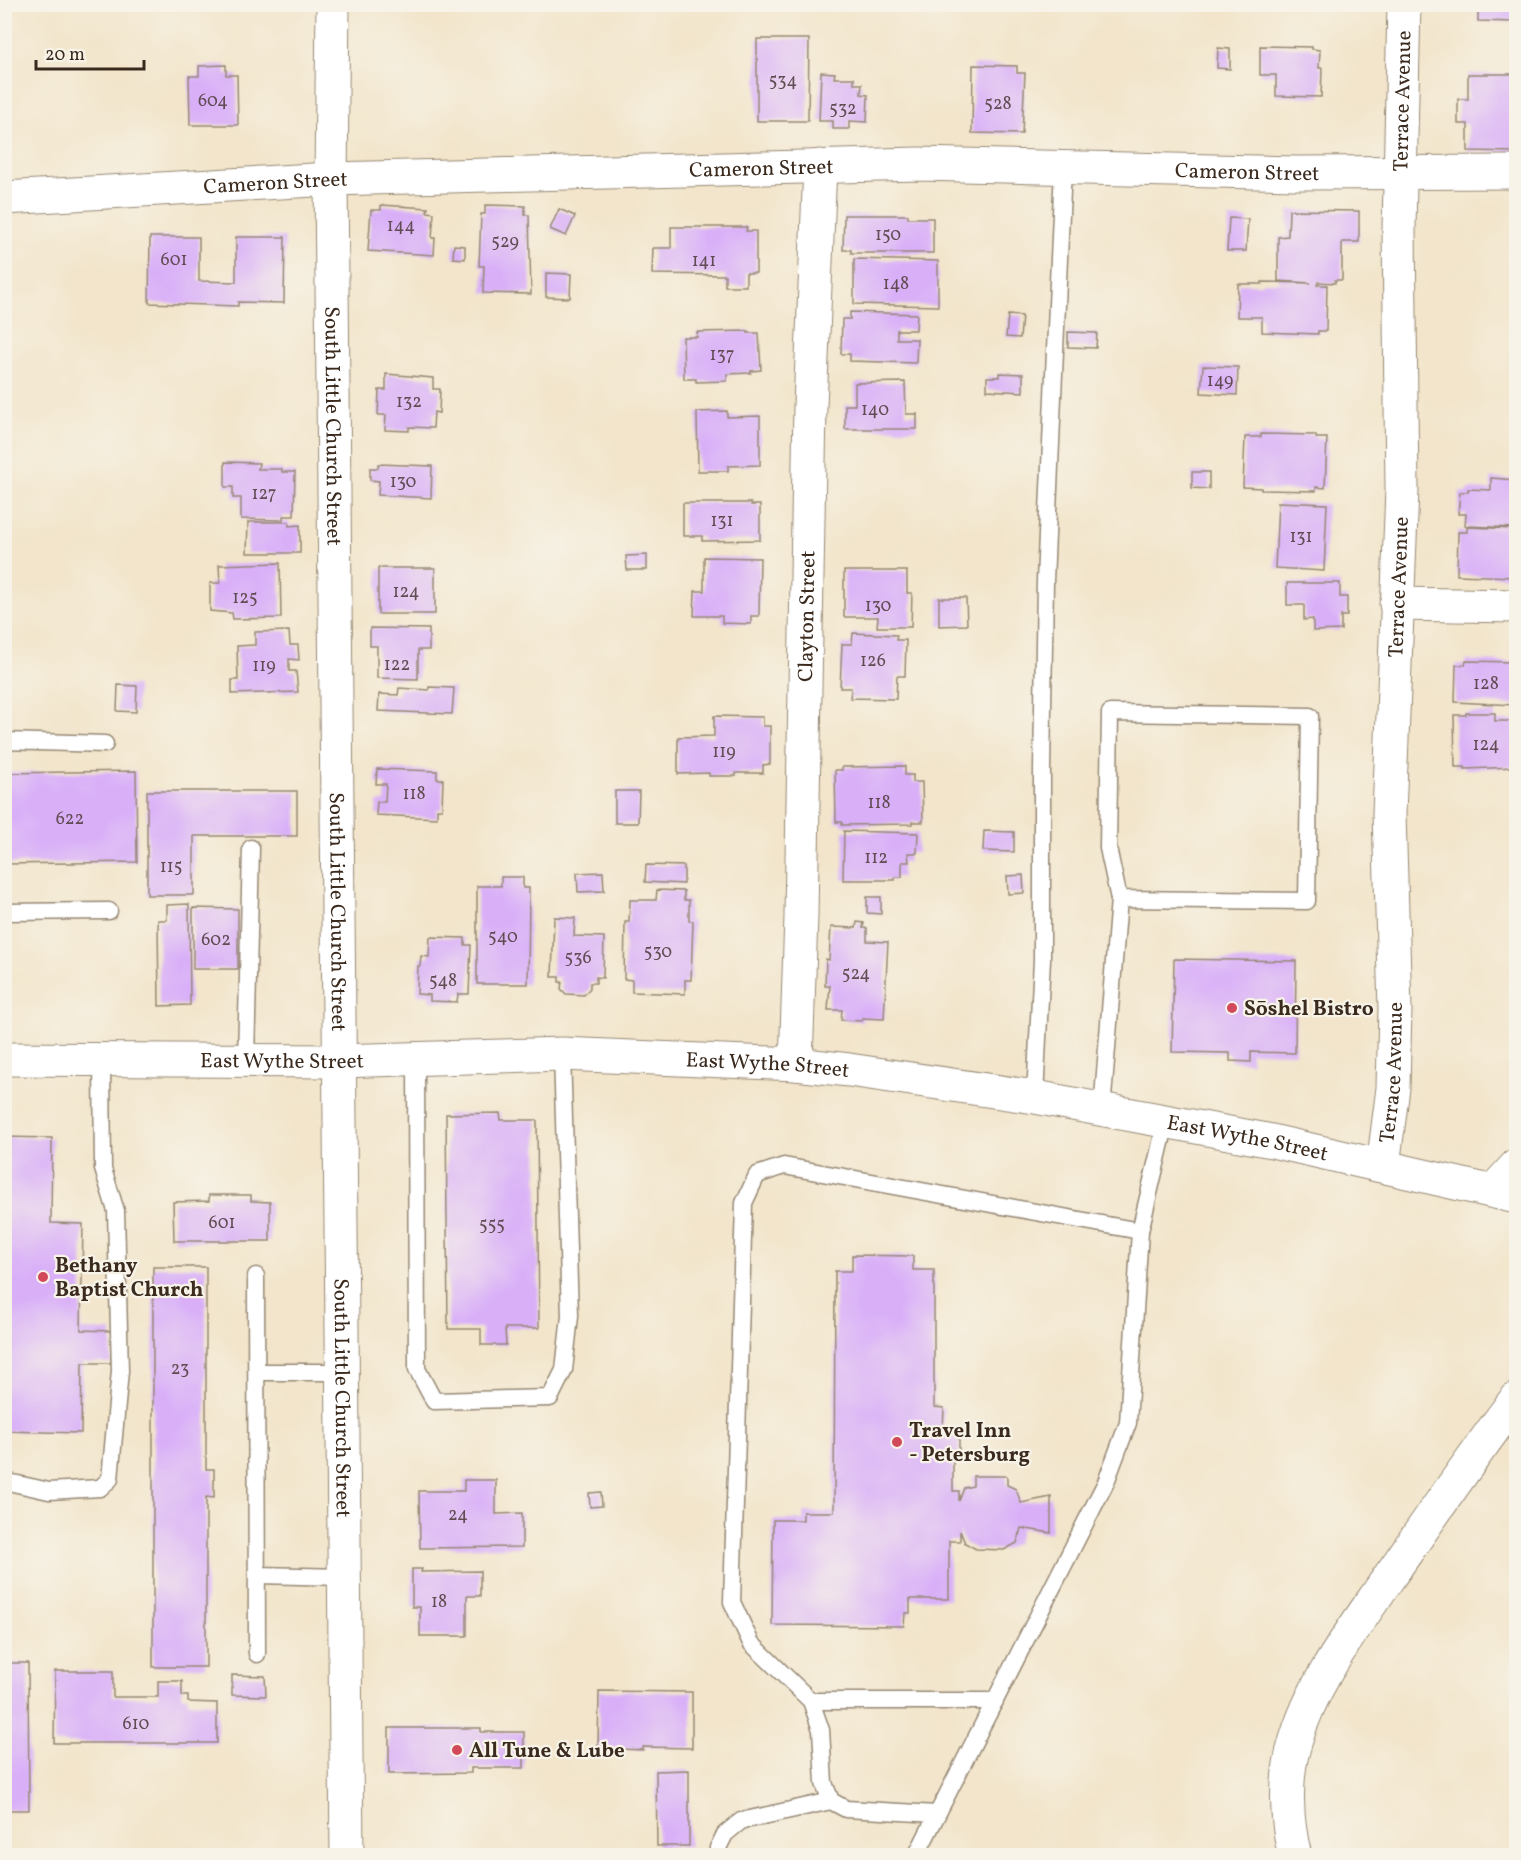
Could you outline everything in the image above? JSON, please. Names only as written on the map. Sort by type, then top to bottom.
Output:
[{"type":"main road","name":"South Little Church Street","points":[[333,4],[331,179],[347,1856]]},
{"type":"main road","name":"Terrace Avenue","points":[[1383,1166],[1393,1088],[1395,1010],[1389,814],[1402,490],[1399,229],[1404,4]]},
{"type":"main road","name":"Cameron Street","points":[[4,198],[331,179],[918,164],[1296,173],[1516,172]]},
{"type":"main road","name":"Clayton Street","points":[[796,1064],[801,916],[810,406],[820,166]]},
{"type":"main road","points":[[1396,604],[1516,606]]},
{"type":"main road","name":"East Wythe Street","points":[[4,1059],[338,1061],[562,1054],[796,1064],[1035,1097],[1272,1141],[1505,1194]]},
{"type":"main road","points":[[1505,1194],[1516,1166]]},
{"type":"main road","points":[[1295,1856],[1291,1840],[1287,1788],[1294,1745],[1309,1703],[1356,1626],[1473,1456],[1516,1399]]},
{"type":"lane","points":[[1035,1097],[1042,960],[1045,580],[1063,167]]},
{"type":"lane","points":[[1102,1110],[1119,899],[1108,848],[1110,713],[1310,716],[1306,901],[1119,899]]},
{"type":"lane","points":[[4,741],[105,744]]},
{"type":"lane","points":[[246,1061],[251,849]]},
{"type":"lane","points":[[4,912],[109,911]]},
{"type":"lane","points":[[416,1060],[417,1369],[434,1401],[550,1398],[564,1370],[570,1316],[562,1054]]},
{"type":"lane","points":[[4,1480],[49,1491],[100,1488],[110,1479],[120,1371],[116,1212],[103,1169],[102,1060]]},
{"type":"lane","points":[[916,1856],[1106,1482],[1128,1423],[1140,1231],[1166,1122]]},
{"type":"lane","points":[[831,1801],[824,1783],[821,1731],[811,1701],[752,1643],[732,1602],[744,1203],[758,1175],[784,1166],[1140,1231]]},
{"type":"lane","points":[[256,1276],[257,1654]]},
{"type":"lane","points":[[257,1372],[342,1372]]},
{"type":"lane","points":[[257,1575],[344,1577]]},
{"type":"lane","points":[[811,1701],[994,1701]]},
{"type":"lane","points":[[717,1856],[725,1834],[741,1821],[831,1801],[846,1809],[938,1814]]},
{"type":"building","points":[[1478,4],[1516,4],[1516,22],[1478,21]]},
{"type":"building","points":[[757,39],[809,39],[808,121],[757,121]]},
{"type":"building","points":[[1260,46],[1312,47],[1312,49],[1320,50],[1321,97],[1276,96],[1276,75],[1260,75]]},
{"type":"building","points":[[1218,48],[1230,49],[1230,69],[1217,68]]},
{"type":"building","points":[[226,65],[226,75],[237,75],[238,125],[190,125],[189,76],[199,76],[199,66]]},
{"type":"building","points":[[973,65],[1017,66],[1017,73],[1025,73],[1022,134],[972,133]]},
{"type":"building","points":[[821,72],[835,73],[834,78],[854,78],[854,84],[862,84],[861,94],[868,95],[867,122],[849,121],[849,129],[833,129],[833,121],[819,121]]},
{"type":"building","points":[[1468,74],[1516,74],[1516,152],[1468,151],[1468,124],[1458,124],[1458,99],[1468,99]]},
{"type":"building","points":[[381,205],[428,208],[427,212],[434,213],[432,238],[435,238],[434,255],[368,251],[371,210],[381,210]]},
{"type":"building","points":[[485,205],[525,206],[525,215],[529,215],[531,294],[483,293],[484,266],[479,266],[481,214],[485,214]]},
{"type":"building","points":[[559,209],[575,216],[566,236],[550,229]]},
{"type":"building","points":[[1289,210],[1359,211],[1359,242],[1342,242],[1342,280],[1335,280],[1335,283],[1318,282],[1317,285],[1327,285],[1326,331],[1318,331],[1318,334],[1262,332],[1262,317],[1237,317],[1238,284],[1311,283],[1278,281],[1278,237],[1288,236]]},
{"type":"building","points":[[844,215],[908,215],[908,218],[933,218],[933,253],[851,253],[851,250],[843,250]]},
{"type":"building","points":[[1229,218],[1248,219],[1246,251],[1227,251]]},
{"type":"building","points":[[671,227],[747,227],[746,231],[756,231],[756,273],[746,273],[746,286],[725,286],[725,275],[652,274],[653,248],[671,248]]},
{"type":"building","points":[[150,237],[199,237],[199,281],[236,282],[236,237],[285,237],[284,303],[238,302],[238,306],[149,303]]},
{"type":"building","points":[[454,245],[465,246],[465,259],[453,258]]},
{"type":"building","points":[[854,259],[938,261],[938,306],[854,304]]},
{"type":"building","points":[[546,273],[571,274],[570,298],[546,297]]},
{"type":"building","points":[[850,312],[917,314],[916,330],[897,330],[897,339],[917,339],[916,363],[850,361],[850,354],[841,354],[842,319],[850,319]]},
{"type":"building","points":[[1008,315],[1022,316],[1020,338],[1006,337]]},
{"type":"building","points":[[748,331],[748,333],[759,333],[761,370],[751,371],[751,373],[727,374],[727,381],[696,382],[696,379],[684,379],[683,337],[697,337],[697,332]]},
{"type":"building","points":[[1068,332],[1097,333],[1096,348],[1068,347]]},
{"type":"building","points":[[1203,366],[1238,367],[1237,395],[1201,393]]},
{"type":"building","points":[[999,373],[1023,374],[1023,392],[987,390],[987,377],[999,377]]},
{"type":"building","points":[[386,374],[433,378],[433,389],[440,389],[439,413],[434,412],[433,428],[409,427],[409,431],[385,430],[386,415],[378,415],[379,390],[386,390]]},
{"type":"building","points":[[905,382],[906,414],[917,414],[917,429],[845,429],[845,405],[855,405],[855,383]]},
{"type":"building","points":[[727,411],[727,417],[760,416],[760,465],[728,466],[728,471],[698,471],[697,412]]},
{"type":"building","points":[[1261,434],[1316,435],[1316,438],[1327,438],[1325,488],[1316,487],[1316,491],[1261,490],[1261,488],[1243,487],[1245,437],[1261,437]]},
{"type":"building","points":[[225,462],[259,463],[258,469],[282,469],[282,472],[295,472],[294,516],[283,516],[283,520],[241,519],[241,498],[233,498],[233,487],[225,487]]},
{"type":"building","points":[[378,464],[432,466],[431,498],[378,495],[379,481],[370,480],[370,468],[378,468]]},
{"type":"building","points":[[1192,472],[1209,472],[1209,489],[1192,488]]},
{"type":"building","points":[[1491,478],[1516,480],[1516,528],[1465,526],[1466,514],[1458,514],[1460,492],[1468,492],[1468,489],[1491,490]]},
{"type":"building","points":[[1278,502],[1327,504],[1324,571],[1275,568]]},
{"type":"building","points":[[683,503],[760,505],[760,540],[702,541],[702,536],[683,536]]},
{"type":"building","points":[[248,522],[289,522],[289,526],[300,525],[300,553],[247,553]]},
{"type":"building","points":[[1467,527],[1516,529],[1516,577],[1457,575],[1458,532],[1467,532]]},
{"type":"building","points":[[647,555],[647,570],[627,570],[626,556]]},
{"type":"building","points":[[704,557],[760,558],[759,616],[751,616],[751,624],[722,623],[722,616],[694,616],[695,591],[704,591]]},
{"type":"building","points":[[280,563],[281,618],[233,619],[232,613],[210,611],[210,583],[220,583],[219,565]]},
{"type":"building","points":[[378,568],[435,568],[435,614],[378,614]]},
{"type":"building","points":[[844,571],[907,571],[907,593],[912,593],[911,627],[877,627],[878,617],[844,617]]},
{"type":"building","points":[[1287,583],[1340,583],[1340,597],[1347,597],[1347,616],[1341,616],[1341,630],[1313,631],[1313,619],[1304,620],[1304,605],[1287,605]]},
{"type":"building","points":[[939,598],[966,598],[967,625],[939,626]]},
{"type":"building","points":[[370,628],[429,629],[429,650],[418,650],[418,679],[377,678],[377,646],[370,646]]},
{"type":"building","points":[[289,631],[290,645],[298,645],[299,660],[289,659],[289,671],[296,671],[298,692],[232,694],[232,680],[238,680],[237,646],[255,645],[255,632]]},
{"type":"building","points":[[853,633],[897,635],[896,640],[906,640],[905,676],[897,676],[896,699],[850,698],[851,688],[840,688],[842,644],[852,644]]},
{"type":"building","points":[[1466,661],[1516,662],[1515,705],[1455,702],[1456,665],[1465,665]]},
{"type":"building","points":[[118,685],[137,686],[136,712],[117,711]]},
{"type":"building","points":[[429,687],[454,688],[452,714],[378,711],[379,694],[398,695],[399,688],[429,690]]},
{"type":"building","points":[[1466,713],[1495,713],[1495,721],[1516,721],[1516,767],[1465,769],[1465,767],[1455,767],[1454,715],[1466,715]]},
{"type":"building","points":[[714,716],[763,717],[763,726],[770,726],[770,764],[763,765],[763,773],[736,773],[736,776],[709,776],[709,773],[678,774],[678,737],[714,736]]},
{"type":"building","points":[[905,766],[905,775],[913,775],[913,782],[922,782],[923,822],[842,825],[842,822],[836,822],[835,770],[842,770],[842,767]]},
{"type":"building","points":[[377,769],[437,771],[437,779],[443,779],[442,809],[437,809],[437,818],[376,815],[377,802],[385,802],[386,784],[376,784]]},
{"type":"building","points":[[136,771],[137,862],[4,864],[4,773]]},
{"type":"building","points":[[147,791],[297,791],[297,836],[194,836],[194,895],[147,895]]},
{"type":"building","points":[[615,791],[639,791],[638,823],[615,823]]},
{"type":"building","points":[[844,831],[918,833],[917,853],[908,853],[909,862],[902,862],[902,877],[895,877],[895,880],[843,880]]},
{"type":"building","points":[[984,831],[1014,832],[1014,852],[983,851]]},
{"type":"building","points":[[646,865],[684,866],[684,884],[645,882]]},
{"type":"building","points":[[603,872],[604,891],[578,892],[577,873]]},
{"type":"building","points":[[1023,875],[1024,893],[1008,894],[1007,876]]},
{"type":"building","points":[[501,877],[523,877],[523,888],[529,888],[528,984],[477,984],[477,886],[501,886]]},
{"type":"building","points":[[657,890],[684,891],[684,900],[689,900],[689,921],[693,921],[691,980],[685,980],[685,994],[632,992],[632,980],[624,979],[625,922],[629,922],[630,900],[656,900]]},
{"type":"building","points":[[867,897],[881,897],[881,914],[867,913]]},
{"type":"building","points":[[189,904],[190,1005],[159,1006],[158,920],[167,920],[167,905]]},
{"type":"building","points":[[193,908],[238,909],[238,969],[193,969]]},
{"type":"building","points":[[554,917],[575,918],[574,936],[604,937],[603,978],[596,977],[596,983],[590,983],[590,988],[584,995],[566,994],[561,989],[562,982],[559,982],[559,977],[552,977]]},
{"type":"building","points":[[857,922],[864,923],[863,928],[867,928],[867,941],[888,942],[884,1019],[841,1020],[842,1010],[828,1010],[830,986],[825,986],[831,927],[856,928]]},
{"type":"building","points":[[430,937],[465,938],[465,945],[471,945],[469,994],[458,994],[457,1002],[430,1001],[430,995],[417,994],[418,966],[420,966],[421,956],[429,957]]},
{"type":"building","points":[[1174,959],[1296,961],[1295,1053],[1251,1052],[1251,1062],[1230,1061],[1230,1053],[1172,1052]]},
{"type":"building","points":[[500,1113],[501,1120],[537,1120],[539,1328],[505,1328],[506,1345],[481,1345],[481,1329],[448,1329],[446,1114]]},
{"type":"building","name":"Bethany Baptist Church","points":[[4,1137],[52,1138],[51,1223],[83,1224],[81,1330],[112,1331],[111,1363],[82,1363],[81,1433],[4,1431]]},
{"type":"building","points":[[209,1195],[251,1195],[251,1201],[270,1202],[270,1241],[174,1241],[173,1202],[209,1201]]},
{"type":"building","name":"Travel Inn - Petersburg","points":[[852,1255],[913,1256],[913,1270],[934,1270],[934,1407],[944,1408],[943,1430],[959,1429],[959,1455],[953,1455],[953,1491],[959,1491],[959,1501],[964,1488],[973,1486],[973,1476],[1007,1476],[1007,1485],[1016,1489],[1021,1503],[1051,1497],[1051,1533],[1021,1528],[1017,1543],[1004,1550],[976,1549],[965,1543],[960,1531],[960,1541],[949,1541],[949,1599],[910,1599],[910,1613],[905,1613],[904,1626],[772,1625],[773,1520],[803,1520],[803,1512],[834,1512],[835,1271],[852,1271]]},
{"type":"building","points":[[153,1267],[206,1267],[206,1469],[214,1469],[214,1498],[206,1497],[206,1667],[153,1667]]},
{"type":"building","points":[[464,1480],[496,1480],[496,1514],[522,1513],[522,1547],[420,1548],[419,1491],[464,1491]]},
{"type":"building","points":[[601,1492],[602,1506],[590,1507],[589,1493]]},
{"type":"building","points":[[412,1569],[422,1569],[421,1572],[480,1571],[480,1596],[467,1596],[467,1636],[420,1636],[420,1607],[412,1607]]},
{"type":"building","points":[[4,1663],[28,1663],[29,1810],[4,1810]]},
{"type":"building","points":[[55,1671],[113,1671],[113,1697],[158,1697],[158,1681],[182,1681],[182,1696],[188,1696],[188,1702],[217,1703],[217,1743],[54,1743]]},
{"type":"building","points":[[232,1675],[265,1676],[266,1696],[232,1695]]},
{"type":"building","points":[[599,1691],[692,1692],[692,1748],[643,1747],[643,1750],[598,1748]]},
{"type":"building","name":"All Tune & Lube","points":[[389,1728],[481,1728],[481,1732],[524,1732],[524,1768],[471,1768],[471,1773],[389,1774]]},
{"type":"building","points":[[689,1770],[689,1846],[657,1846],[656,1771]]},
{"type":"place","name":"Sōshel Bistro","points":[[1232,1008]]},
{"type":"place","name":"Bethany Baptist Church","points":[[43,1277]]},
{"type":"place","name":"Travel Inn - Petersburg","points":[[897,1442]]},
{"type":"place","name":"All Tune & Lube","points":[[457,1750]]}]
